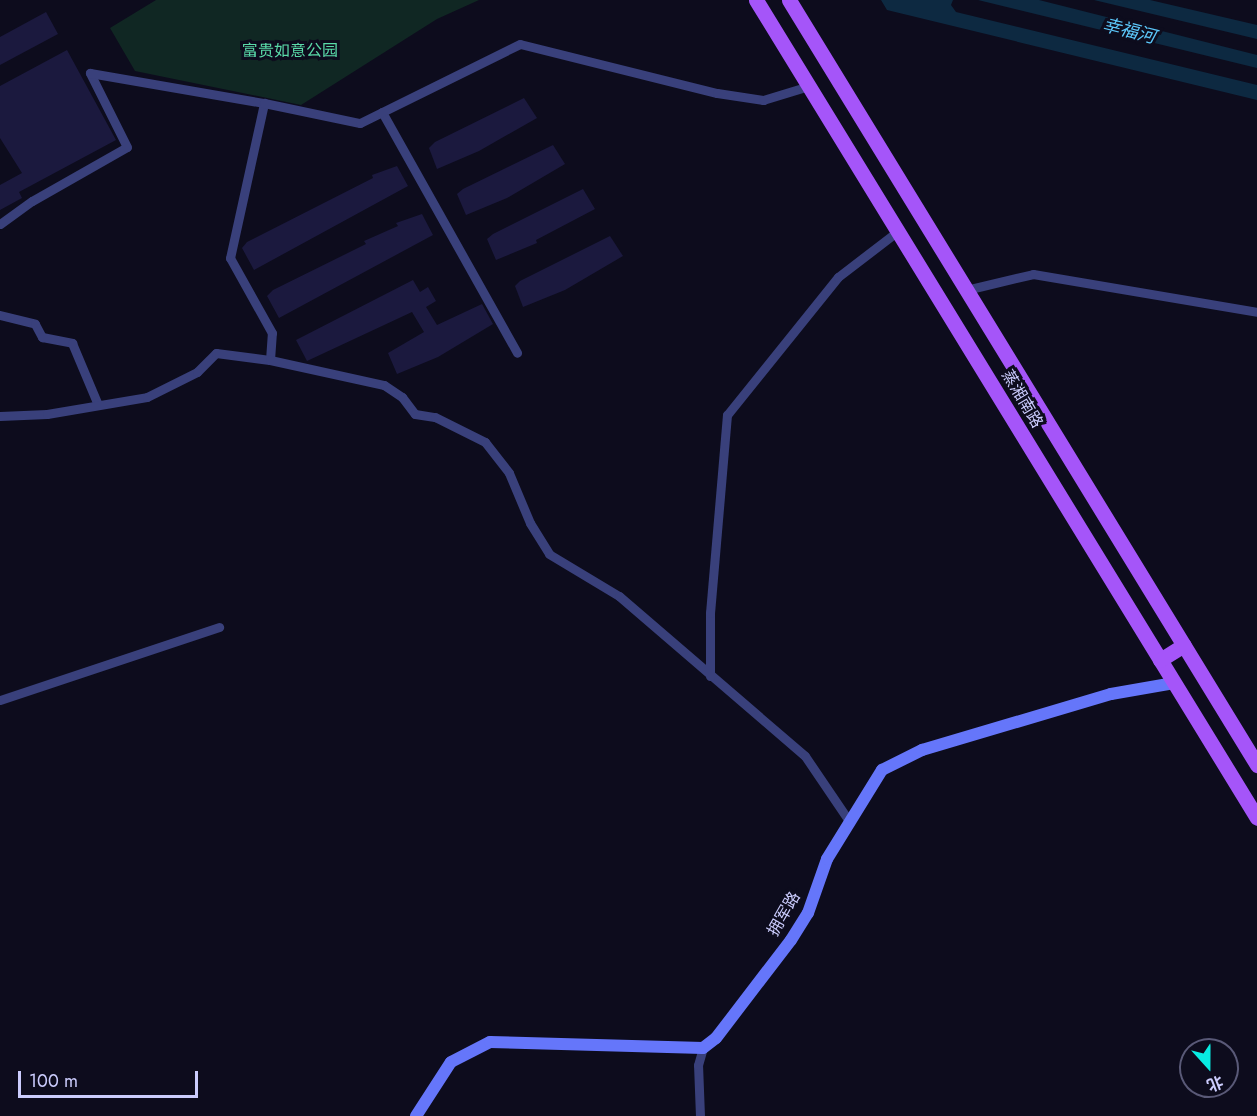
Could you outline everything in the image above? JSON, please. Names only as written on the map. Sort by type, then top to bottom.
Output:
[{"type":"main road","name":"蒸湘南路","points":[[756,0],[1257,818]]},
{"type":"main road","name":"蒸湘南路","points":[[789,0],[1257,765]]},
{"type":"main road","points":[[1160,660],[1184,645]]},
{"type":"street","points":[[0,224],[32,201],[128,147],[90,74],[264,103],[360,123],[520,44],[717,93],[763,100],[809,86]]},
{"type":"street","points":[[264,103],[230,258],[272,333],[270,360]]},
{"type":"street","points":[[382,112],[517,353]]},
{"type":"street","points":[[710,676],[710,613],[727,415],[838,277],[898,231]]},
{"type":"street","points":[[966,290],[1033,274],[1257,312]]},
{"type":"street","points":[[0,315],[35,324],[42,337],[72,343],[98,405]]},
{"type":"street","points":[[0,416],[98,405],[168,390],[197,372],[216,353],[270,360],[384,385],[402,397],[415,414],[435,417],[485,442],[509,473],[530,523],[549,554],[619,596],[805,756],[849,821]]},
{"type":"street","points":[[0,700],[219,627]]},
{"type":"street","name":"拥军路","points":[[703,1048],[716,1038],[808,913],[827,859],[882,770],[922,750],[1111,694],[1174,683]]},
{"type":"street","points":[[416,1116],[451,1062],[490,1042],[703,1048],[698,1074],[700,1116]]},
{"type":"green space","name":"富贵如意公园","points":[[156,0],[479,0],[437,19],[301,105],[135,71],[110,28]]},
{"type":"water","points":[[881,0],[953,0],[951,5],[956,12],[1257,85],[1257,100],[887,10]]},
{"type":"water","name":"幸福河","points":[[978,0],[1039,0],[1257,55],[1257,68]]},
{"type":"water","points":[[1094,0],[1150,0],[1257,25],[1257,39]]},
{"type":"building","points":[[46,12],[58,34],[0,65],[0,37]]},
{"type":"building","points":[[67,50],[116,140],[19,192],[22,198],[0,210],[0,185],[22,173],[0,138],[0,86]]},
{"type":"building","points":[[524,98],[537,118],[479,151],[437,169],[429,148],[435,142]]},
{"type":"building","points":[[553,145],[565,164],[507,198],[466,215],[457,194],[463,189]]},
{"type":"building","points":[[397,166],[408,186],[254,270],[242,248],[247,242],[373,178],[372,175]]},
{"type":"building","points":[[583,189],[595,209],[536,240],[537,243],[496,260],[487,239],[493,234]]},
{"type":"building","points":[[422,214],[433,235],[279,318],[267,296],[273,290],[366,244],[364,241],[398,226],[396,223]]},
{"type":"building","points":[[610,236],[623,256],[565,290],[523,307],[515,286],[520,281]]},
{"type":"building","points":[[413,280],[420,292],[428,287],[436,301],[426,307],[437,325],[482,304],[493,324],[438,357],[397,374],[388,353],[424,332],[412,312],[307,361],[296,340]]}]
